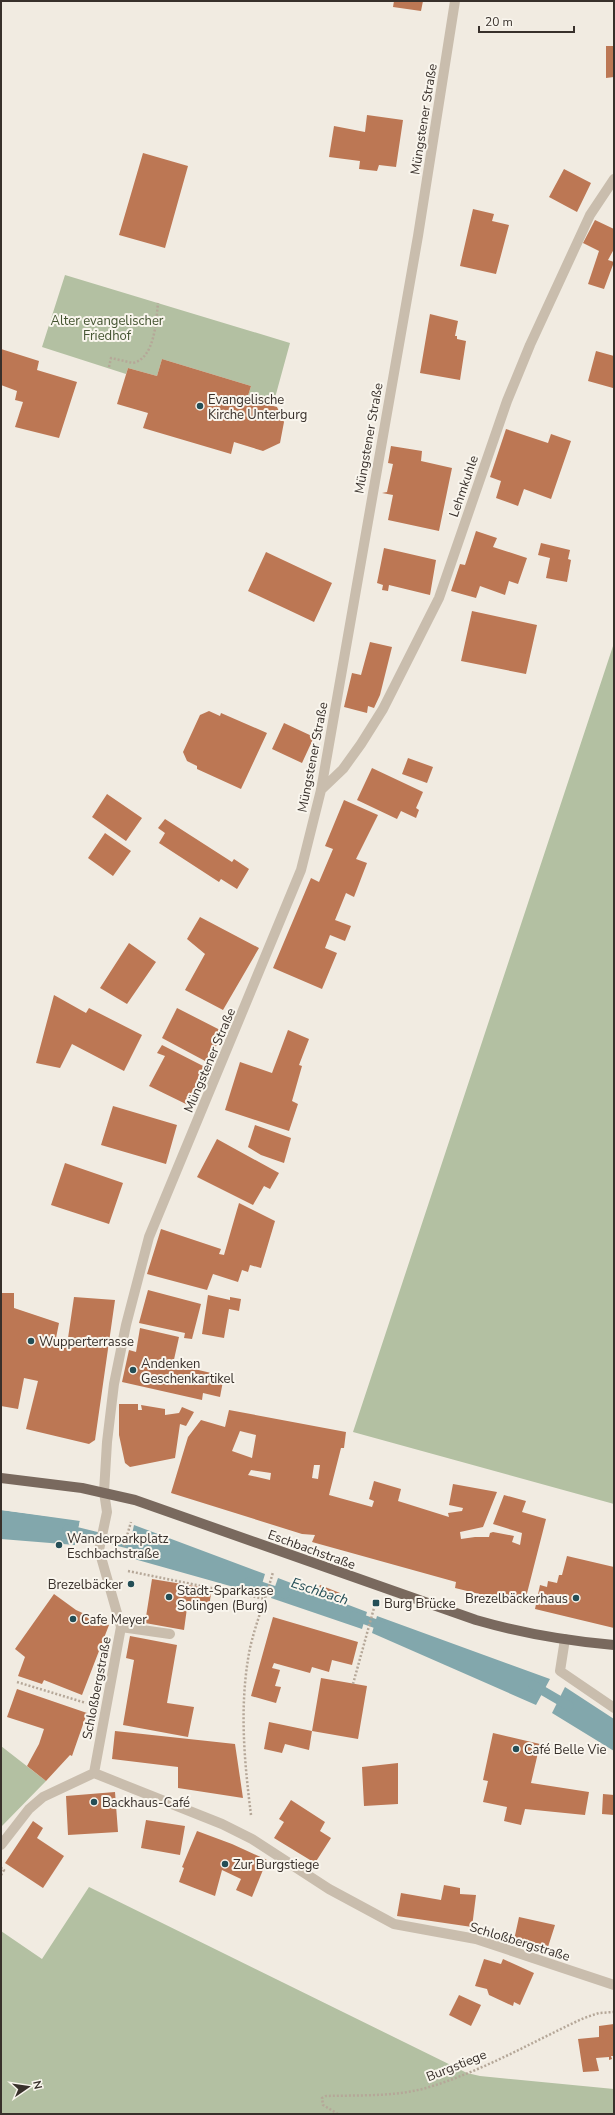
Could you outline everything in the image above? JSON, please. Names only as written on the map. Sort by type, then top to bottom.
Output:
[{"type":"main road","name":"Eschbachstraße","points":[[1,1478],[82,1488],[135,1500],[476,1620],[565,1639],[614,1645]]},
{"type":"street","name":"Müngstener Straße","points":[[104,1492],[106,1442],[114,1384],[126,1325],[149,1237],[301,870],[321,790],[418,236],[455,1]]},
{"type":"street","name":"Lehmkuhle","points":[[321,790],[343,769],[379,715],[439,598],[507,401],[530,345],[590,215],[614,179]]},
{"type":"street","name":"Schloßbergstraße","points":[[104,1492],[107,1512],[99,1550],[121,1627],[94,1773],[228,1827],[275,1853],[329,1889],[394,1924],[476,1939],[614,1985]]},
{"type":"street","points":[[121,1627],[170,1634]]},
{"type":"street","points":[[565,1639],[560,1671],[614,1708]]},
{"type":"street","points":[[1,1845],[29,1809],[43,1797],[94,1773]]},
{"type":"path","points":[[109,367],[111,358],[133,363],[145,355],[154,332],[158,303]]},
{"type":"path","points":[[123,1549],[131,1522]]},
{"type":"path","points":[[126,1570],[265,1599]]},
{"type":"path","points":[[251,1816],[245,1763],[242,1702],[250,1648],[272,1576]]},
{"type":"path","points":[[353,1684],[366,1632],[373,1613]]},
{"type":"path","points":[[16,1682],[106,1710]]},
{"type":"path","points":[[1,1868],[4,1870],[1,1875]]},
{"type":"path","name":"Burgstiege","points":[[338,2114],[323,2105],[322,2098],[326,2096],[380,2094],[425,2089],[468,2073],[584,2018],[599,2013],[614,2012]]},
{"type":"green space","name":"Alter evangelischer Friedhof","points":[[65,275],[290,343],[273,405],[247,399],[251,386],[162,359],[157,376],[128,368],[126,374],[42,347]]},
{"type":"green space","points":[[614,643],[614,1504],[353,1432]]},
{"type":"green space","points":[[1,1746],[46,1781],[1,1827]]},
{"type":"green space","points":[[89,1887],[467,2073],[480,2076],[614,2089],[614,2114],[1,2114],[1,1931],[42,1959]]},
{"type":"water","points":[[1,1510],[80,1521],[75,1545],[1,1539]]},
{"type":"water","points":[[134,1525],[265,1574],[259,1594],[127,1557]]},
{"type":"water","points":[[278,1578],[367,1612],[362,1629],[271,1598]]},
{"type":"water","points":[[377,1616],[550,1679],[536,1705],[372,1633]]},
{"type":"water","points":[[565,1687],[614,1719],[614,1751],[552,1713]]},
{"type":"pier","points":[[1,1508],[81,1519],[77,1545],[75,1545],[80,1520],[1,1510]]},
{"type":"building","points":[[394,1],[423,1],[421,11],[393,7]]},
{"type":"building","points":[[606,46],[614,46],[614,77],[606,78]]},
{"type":"building","points":[[367,115],[403,120],[396,167],[379,165],[377,171],[359,169],[360,161],[329,157],[334,126],[365,132]]},
{"type":"building","points":[[143,153],[188,166],[165,248],[119,235]]},
{"type":"building","points":[[564,169],[591,183],[577,212],[549,197]]},
{"type":"building","points":[[473,209],[494,214],[492,221],[509,225],[496,274],[460,266]]},
{"type":"building","points":[[595,220],[614,229],[614,249],[608,260],[614,262],[604,289],[588,284],[599,251],[583,243]]},
{"type":"building","points":[[430,314],[458,321],[455,336],[457,336],[457,339],[466,341],[460,380],[420,373]]},
{"type":"building","points":[[1,349],[39,361],[37,370],[77,382],[59,438],[15,427],[23,402],[15,400],[17,391],[1,385]]},
{"type":"building","points":[[596,351],[614,356],[613,388],[588,381]]},
{"type":"building","name":"Evangelische Kirche Unterburg","points":[[162,359],[251,386],[247,399],[277,407],[284,422],[280,443],[263,451],[234,442],[231,454],[143,428],[148,413],[117,404],[128,368],[157,376]]},
{"type":"building","points":[[506,429],[548,443],[551,434],[571,441],[551,499],[524,489],[518,506],[496,498],[501,481],[490,477]]},
{"type":"building","points":[[391,446],[422,451],[421,461],[452,468],[439,531],[388,520],[393,495],[382,493],[387,492],[393,464],[388,463]]},
{"type":"building","points":[[476,531],[497,538],[493,547],[527,558],[518,584],[509,581],[505,595],[480,586],[476,598],[451,591],[460,564],[465,565]]},
{"type":"building","points":[[541,543],[570,550],[568,559],[571,560],[567,582],[546,578],[550,558],[538,555]]},
{"type":"building","points":[[384,548],[436,560],[430,595],[389,585],[388,591],[382,590],[383,585],[377,583]]},
{"type":"building","points":[[266,552],[332,583],[314,622],[248,591]]},
{"type":"building","points":[[472,611],[537,625],[526,674],[461,661]]},
{"type":"building","points":[[370,642],[392,647],[380,695],[374,708],[368,706],[367,713],[344,707],[352,673],[361,675]]},
{"type":"building","points":[[209,711],[220,716],[221,713],[267,733],[241,789],[197,769],[197,766],[187,761],[183,752],[200,715]]},
{"type":"building","points":[[284,723],[314,737],[302,763],[272,749]]},
{"type":"building","points":[[408,758],[433,767],[427,783],[402,774]]},
{"type":"building","points":[[372,768],[423,792],[416,808],[419,810],[416,818],[401,811],[397,819],[357,800]]},
{"type":"building","points":[[107,794],[142,818],[126,841],[92,817]]},
{"type":"building","points":[[344,800],[378,815],[356,859],[367,863],[354,897],[346,893],[335,920],[351,926],[345,941],[330,935],[325,948],[337,953],[322,989],[273,968],[311,878],[319,882],[333,849],[325,846]]},
{"type":"building","points":[[165,819],[232,862],[234,859],[249,869],[237,889],[221,879],[219,882],[159,843],[165,833],[158,828]]},
{"type":"building","points":[[105,833],[131,851],[113,876],[88,858]]},
{"type":"building","points":[[200,917],[259,948],[223,1010],[185,990],[205,954],[187,939]]},
{"type":"building","points":[[129,943],[156,962],[127,1004],[100,988]]},
{"type":"building","points":[[54,995],[86,1013],[89,1008],[142,1035],[124,1071],[72,1044],[60,1068],[36,1063]]},
{"type":"building","points":[[177,1008],[224,1032],[207,1062],[162,1038]]},
{"type":"building","points":[[288,1030],[309,1039],[299,1065],[302,1066],[292,1101],[298,1104],[289,1131],[225,1110],[240,1062],[272,1073]]},
{"type":"building","points":[[162,1045],[207,1068],[188,1105],[149,1086],[165,1056],[157,1053]]},
{"type":"building","points":[[113,1106],[177,1125],[166,1164],[101,1145]]},
{"type":"building","points":[[255,1125],[291,1138],[284,1163],[261,1155],[248,1147]]},
{"type":"building","points":[[217,1139],[279,1173],[270,1189],[264,1186],[253,1205],[197,1177]]},
{"type":"building","points":[[65,1163],[123,1183],[109,1224],[51,1205]]},
{"type":"building","points":[[239,1203],[275,1221],[261,1268],[250,1265],[248,1272],[242,1270],[238,1282],[213,1274],[207,1290],[147,1274],[161,1229],[221,1249],[219,1254],[224,1255]]},
{"type":"building","points":[[148,1290],[201,1304],[192,1339],[184,1338],[185,1333],[139,1323]]},
{"type":"building","points":[[1,1293],[14,1293],[14,1308],[59,1323],[56,1338],[61,1338],[61,1344],[67,1345],[74,1297],[115,1300],[95,1440],[89,1444],[26,1429],[38,1381],[24,1378],[18,1409],[1,1406]]},
{"type":"building","points":[[208,1295],[230,1300],[230,1297],[241,1299],[239,1311],[229,1309],[224,1338],[202,1334]]},
{"type":"building","points":[[140,1328],[179,1337],[173,1364],[224,1376],[220,1397],[203,1393],[202,1400],[122,1382],[129,1350],[136,1352]]},
{"type":"building","points":[[119,1404],[138,1404],[138,1410],[142,1410],[141,1405],[165,1409],[165,1415],[179,1413],[182,1407],[194,1412],[186,1426],[180,1424],[175,1458],[130,1467],[125,1463],[119,1435]]},
{"type":"building","points":[[229,1410],[346,1432],[344,1448],[341,1448],[329,1495],[372,1507],[374,1501],[369,1499],[374,1481],[401,1489],[398,1501],[449,1517],[448,1513],[462,1511],[463,1508],[449,1505],[453,1484],[497,1492],[483,1527],[460,1532],[461,1539],[489,1537],[490,1533],[493,1532],[514,1536],[512,1542],[520,1545],[522,1533],[493,1524],[504,1495],[526,1501],[522,1512],[546,1519],[524,1605],[455,1588],[456,1582],[312,1542],[315,1535],[302,1534],[171,1493],[188,1437],[201,1420],[225,1427]],"holes":[[[240,1431],[256,1435],[252,1458],[232,1451]],[[314,1465],[320,1465],[318,1479],[312,1478]],[[251,1470],[271,1473],[270,1480],[248,1475]]]},
{"type":"building","name":"Brezelbäckerhaus","points":[[567,1556],[614,1567],[614,1628],[535,1609],[540,1585],[547,1587],[548,1581],[557,1583],[559,1575],[562,1575]]},
{"type":"building","name":"Stadt-Sparkasse Solingen (Burg)","points":[[152,1579],[212,1589],[208,1611],[187,1608],[184,1630],[145,1623]]},
{"type":"building","points":[[320,1585],[340,1593],[337,1601],[317,1593]]},
{"type":"building","points":[[54,1594],[76,1610],[109,1625],[82,1695],[44,1680],[42,1684],[18,1676],[25,1657],[15,1649]]},
{"type":"building","points":[[273,1617],[358,1642],[352,1665],[332,1660],[329,1672],[312,1667],[310,1673],[274,1663],[272,1668],[280,1670],[275,1686],[281,1687],[276,1703],[251,1696]]},
{"type":"building","points":[[130,1636],[177,1645],[167,1703],[194,1707],[188,1737],[123,1725],[134,1660],[126,1658]]},
{"type":"building","points":[[321,1678],[367,1686],[358,1739],[312,1731]]},
{"type":"building","points":[[17,1689],[87,1713],[72,1756],[70,1755],[46,1781],[27,1766],[39,1744],[44,1729],[7,1717]]},
{"type":"building","points":[[269,1722],[312,1731],[309,1750],[285,1744],[282,1753],[264,1749]]},
{"type":"building","points":[[115,1731],[235,1744],[243,1798],[178,1788],[178,1767],[112,1759]]},
{"type":"building","points":[[493,1733],[540,1744],[531,1783],[589,1792],[585,1815],[525,1809],[521,1825],[504,1821],[507,1807],[483,1802],[488,1781],[483,1780]]},
{"type":"building","points":[[398,1763],[398,1804],[364,1806],[362,1767]]},
{"type":"building","points":[[115,1792],[118,1832],[68,1835],[66,1796]]},
{"type":"building","points":[[603,1794],[614,1795],[614,1815],[602,1814]]},
{"type":"building","points":[[291,1800],[325,1822],[320,1831],[331,1838],[315,1863],[274,1838],[284,1822],[279,1819]]},
{"type":"building","points":[[146,1820],[185,1826],[180,1855],[141,1848]]},
{"type":"building","points":[[33,1821],[43,1828],[37,1838],[64,1856],[43,1888],[5,1863]]},
{"type":"building","name":"Zur Burgstiege","points":[[197,1831],[232,1844],[267,1860],[252,1897],[236,1890],[241,1879],[222,1870],[215,1896],[179,1882],[184,1868],[182,1867]]},
{"type":"building","points":[[444,1885],[460,1888],[460,1894],[476,1895],[472,1927],[397,1916],[401,1893],[441,1900]]},
{"type":"building","points":[[519,1917],[555,1925],[547,1950],[514,1940]]},
{"type":"building","points":[[484,1959],[501,1964],[503,1959],[534,1973],[520,2005],[514,2002],[513,2006],[489,1995],[487,1989],[475,1986]]},
{"type":"building","points":[[459,1995],[481,2005],[471,2026],[449,2015]]},
{"type":"building","points":[[614,2024],[614,2056],[611,2056],[612,2059],[609,2060],[609,2057],[596,2058],[599,2071],[583,2072],[578,2039],[599,2037],[599,2026]]},
{"type":"waterway","name":"Eschbach","points":[[67,1529],[140,1547]]},
{"type":"waterway","name":"Eschbach","points":[[249,1582],[285,1594]]},
{"type":"waterway","name":"Eschbach","points":[[354,1616],[385,1627]]},
{"type":"waterway","name":"Eschbach","points":[[533,1685],[569,1706]]},
{"type":"place","name":"Evangelische Kirche Unterburg","points":[[200,406]]},
{"type":"place","name":"Wupperterrasse","points":[[31,1341]]},
{"type":"place","name":"Andenken Geschenkartikel","points":[[133,1370]]},
{"type":"place","name":"Wanderparkplatz Eschbachstraße","points":[[59,1545]]},
{"type":"place","name":"Brezelbäcker","points":[[131,1584]]},
{"type":"place","name":"Stadt-Sparkasse Solingen (Burg)","points":[[169,1597]]},
{"type":"place","name":"Brezelbäckerhaus","points":[[576,1598]]},
{"type":"place","name":"Burg Brücke","points":[[376,1603]]},
{"type":"place","name":"Cafe Meyer","points":[[73,1619]]},
{"type":"place","name":"Café Belle Vie","points":[[516,1749]]},
{"type":"place","name":"Backhaus-Café","points":[[94,1802]]},
{"type":"place","name":"Zur Burgstiege","points":[[225,1864]]}]
